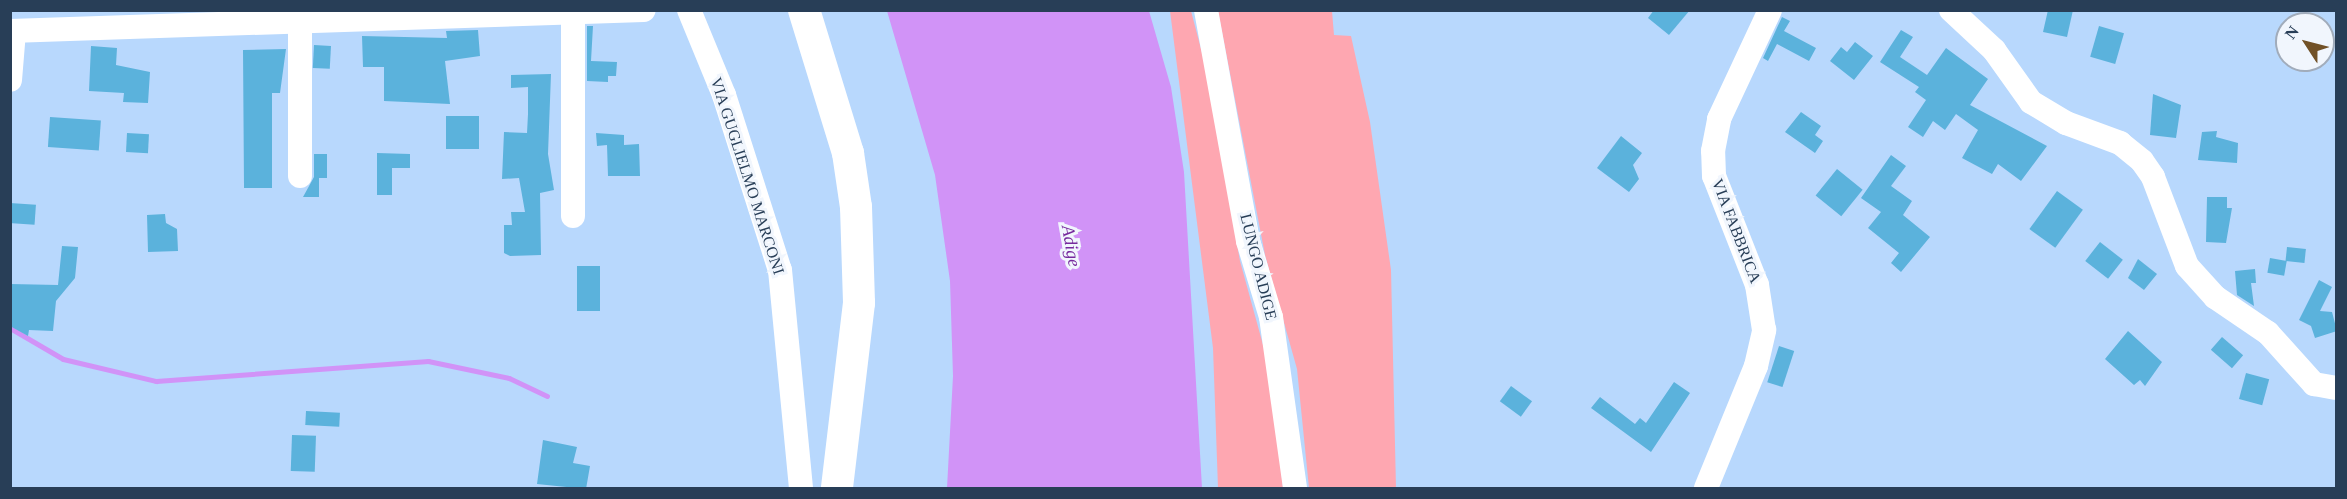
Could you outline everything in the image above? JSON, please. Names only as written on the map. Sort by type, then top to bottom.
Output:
[{"type":"main road","points":[[804,10],[848,153],[856,207],[858,315],[837,489]]},
{"type":"street","points":[[10,80],[12,31],[300,18],[644,10]]},
{"type":"street","name":"VIA GUGLIELMO MARCONI","points":[[689,10],[724,95],[780,270],[801,489]]},
{"type":"street","name":"LUNGO ADIGE","points":[[1206,10],[1248,241],[1271,317],[1295,489]]},
{"type":"street","name":"VIA FABBRICA","points":[[1706,489],[1756,366],[1764,330],[1757,285],[1714,176],[1713,151],[1719,119],[1770,10]]},
{"type":"street","points":[[1950,10],[1994,50],[2031,102],[2066,123],[2120,143],[2142,161],[2154,177],[2187,266],[2215,297],[2268,333],[2314,384],[2337,388]]},
{"type":"street","points":[[573,13],[573,216]]},
{"type":"street","points":[[300,18],[300,176]]},
{"type":"shaded area","points":[[1170,11],[1191,11],[1205,64],[1240,261],[1271,374],[1283,488],[1218,488],[1213,348]]},
{"type":"shaded area","points":[[1218,11],[1332,11],[1334,35],[1351,36],[1370,122],[1391,270],[1396,488],[1309,488],[1297,369],[1265,255]]},
{"type":"water","name":"Adige","points":[[887,11],[1149,11],[1171,87],[1184,172],[1202,488],[947,488],[953,376],[950,281],[935,175]]},
{"type":"building","points":[[1654,10],[1690,10],[1669,35],[1648,18]]},
{"type":"building","points":[[2048,10],[2073,10],[2067,37],[2043,32]]},
{"type":"building","points":[[1782,17],[1790,21],[1784,31],[1816,48],[1809,61],[1777,44],[1768,61],[1763,58]]},
{"type":"building","points":[[587,26],[593,26],[591,61],[617,62],[616,76],[608,76],[608,82],[587,81]]},
{"type":"building","points":[[2099,26],[2124,33],[2115,64],[2090,57]]},
{"type":"building","points":[[478,30],[480,56],[445,61],[450,104],[384,101],[384,67],[363,67],[362,36],[447,38],[446,31]]},
{"type":"building","points":[[1901,30],[1913,37],[1900,57],[1927,75],[1946,48],[1988,79],[1970,105],[2047,146],[2021,181],[1998,164],[1992,174],[1962,158],[1978,130],[1956,114],[1945,130],[1933,121],[1923,137],[1908,127],[1926,100],[1915,92],[1919,87],[1880,62]]},
{"type":"building","points":[[1855,42],[1873,56],[1854,80],[1830,61],[1841,47],[1847,52]]},
{"type":"building","points":[[314,45],[331,46],[330,69],[313,68]]},
{"type":"building","points":[[91,46],[117,48],[116,65],[150,72],[148,103],[123,102],[124,93],[89,91]]},
{"type":"building","points":[[286,49],[280,93],[272,93],[272,188],[244,188],[243,50]]},
{"type":"building","points":[[551,74],[548,154],[554,190],[540,193],[541,255],[510,256],[504,253],[504,225],[512,225],[511,212],[525,212],[519,178],[502,179],[504,132],[527,133],[528,114],[528,87],[511,88],[511,75]]},
{"type":"building","points":[[2153,94],[2181,105],[2176,138],[2150,135]]},
{"type":"building","points":[[1801,112],[1821,126],[1815,135],[1823,141],[1815,153],[1785,132]]},
{"type":"building","points":[[446,116],[479,116],[479,149],[446,149]]},
{"type":"building","points":[[50,117],[101,121],[99,150],[48,147]]},
{"type":"building","points":[[2217,131],[2216,137],[2238,143],[2237,163],[2198,160],[2202,132]]},
{"type":"building","points":[[127,133],[149,134],[148,153],[126,152]]},
{"type":"building","points":[[596,133],[624,135],[624,145],[639,144],[640,176],[608,176],[607,145],[597,146]]},
{"type":"building","points":[[1621,136],[1642,153],[1633,165],[1639,179],[1629,192],[1597,168]]},
{"type":"building","points":[[377,153],[410,154],[410,168],[392,168],[392,195],[377,195]]},
{"type":"building","points":[[314,154],[327,154],[327,178],[319,178],[319,197],[303,197],[314,177]]},
{"type":"building","points":[[1891,155],[1906,166],[1891,186],[1912,201],[1903,215],[1930,237],[1901,272],[1891,263],[1899,253],[1868,228],[1881,212],[1861,198]]},
{"type":"building","points":[[1837,169],[1863,190],[1841,216],[1816,195]]},
{"type":"building","points":[[2057,191],[2083,210],[2055,248],[2029,229]]},
{"type":"building","points":[[2207,197],[2227,197],[2227,208],[2232,208],[2226,243],[2206,242]]},
{"type":"building","points":[[10,203],[36,205],[35,225],[10,223]]},
{"type":"building","points":[[165,214],[166,223],[177,229],[178,251],[148,252],[147,215]]},
{"type":"building","points":[[2100,242],[2123,260],[2108,279],[2085,261]]},
{"type":"building","points":[[62,246],[78,247],[75,278],[56,301],[53,331],[29,330],[28,336],[10,326],[10,284],[58,285]]},
{"type":"building","points":[[2287,247],[2306,249],[2304,263],[2286,261]]},
{"type":"building","points":[[2270,258],[2287,261],[2284,276],[2267,273]]},
{"type":"building","points":[[2138,259],[2157,274],[2144,290],[2128,278]]},
{"type":"building","points":[[577,266],[600,266],[600,311],[577,311]]},
{"type":"building","points":[[2255,269],[2256,283],[2251,283],[2254,306],[2237,295],[2235,271]]},
{"type":"building","points":[[2319,280],[2332,287],[2320,311],[2332,312],[2337,331],[2315,338],[2311,326],[2299,320]]},
{"type":"building","points":[[2128,331],[2162,362],[2145,386],[2140,380],[2134,385],[2105,359]]},
{"type":"building","points":[[2222,337],[2243,355],[2232,368],[2211,350]]},
{"type":"building","points":[[1779,346],[1794,351],[1782,387],[1767,382]]},
{"type":"building","points":[[2246,373],[2269,379],[2262,405],[2239,399]]},
{"type":"building","points":[[1674,382],[1690,393],[1651,452],[1591,408],[1600,397],[1635,424],[1640,418],[1646,423]]},
{"type":"building","points":[[1511,386],[1532,401],[1521,417],[1500,401]]},
{"type":"building","points":[[306,411],[340,413],[339,427],[305,425]]},
{"type":"building","points":[[292,435],[316,436],[315,472],[291,471]]},
{"type":"building","points":[[543,440],[577,447],[573,463],[590,466],[586,489],[537,484]]},
{"type":"waterway","points":[[10,328],[63,359],[156,381],[428,361],[509,378],[547,396]]}]
